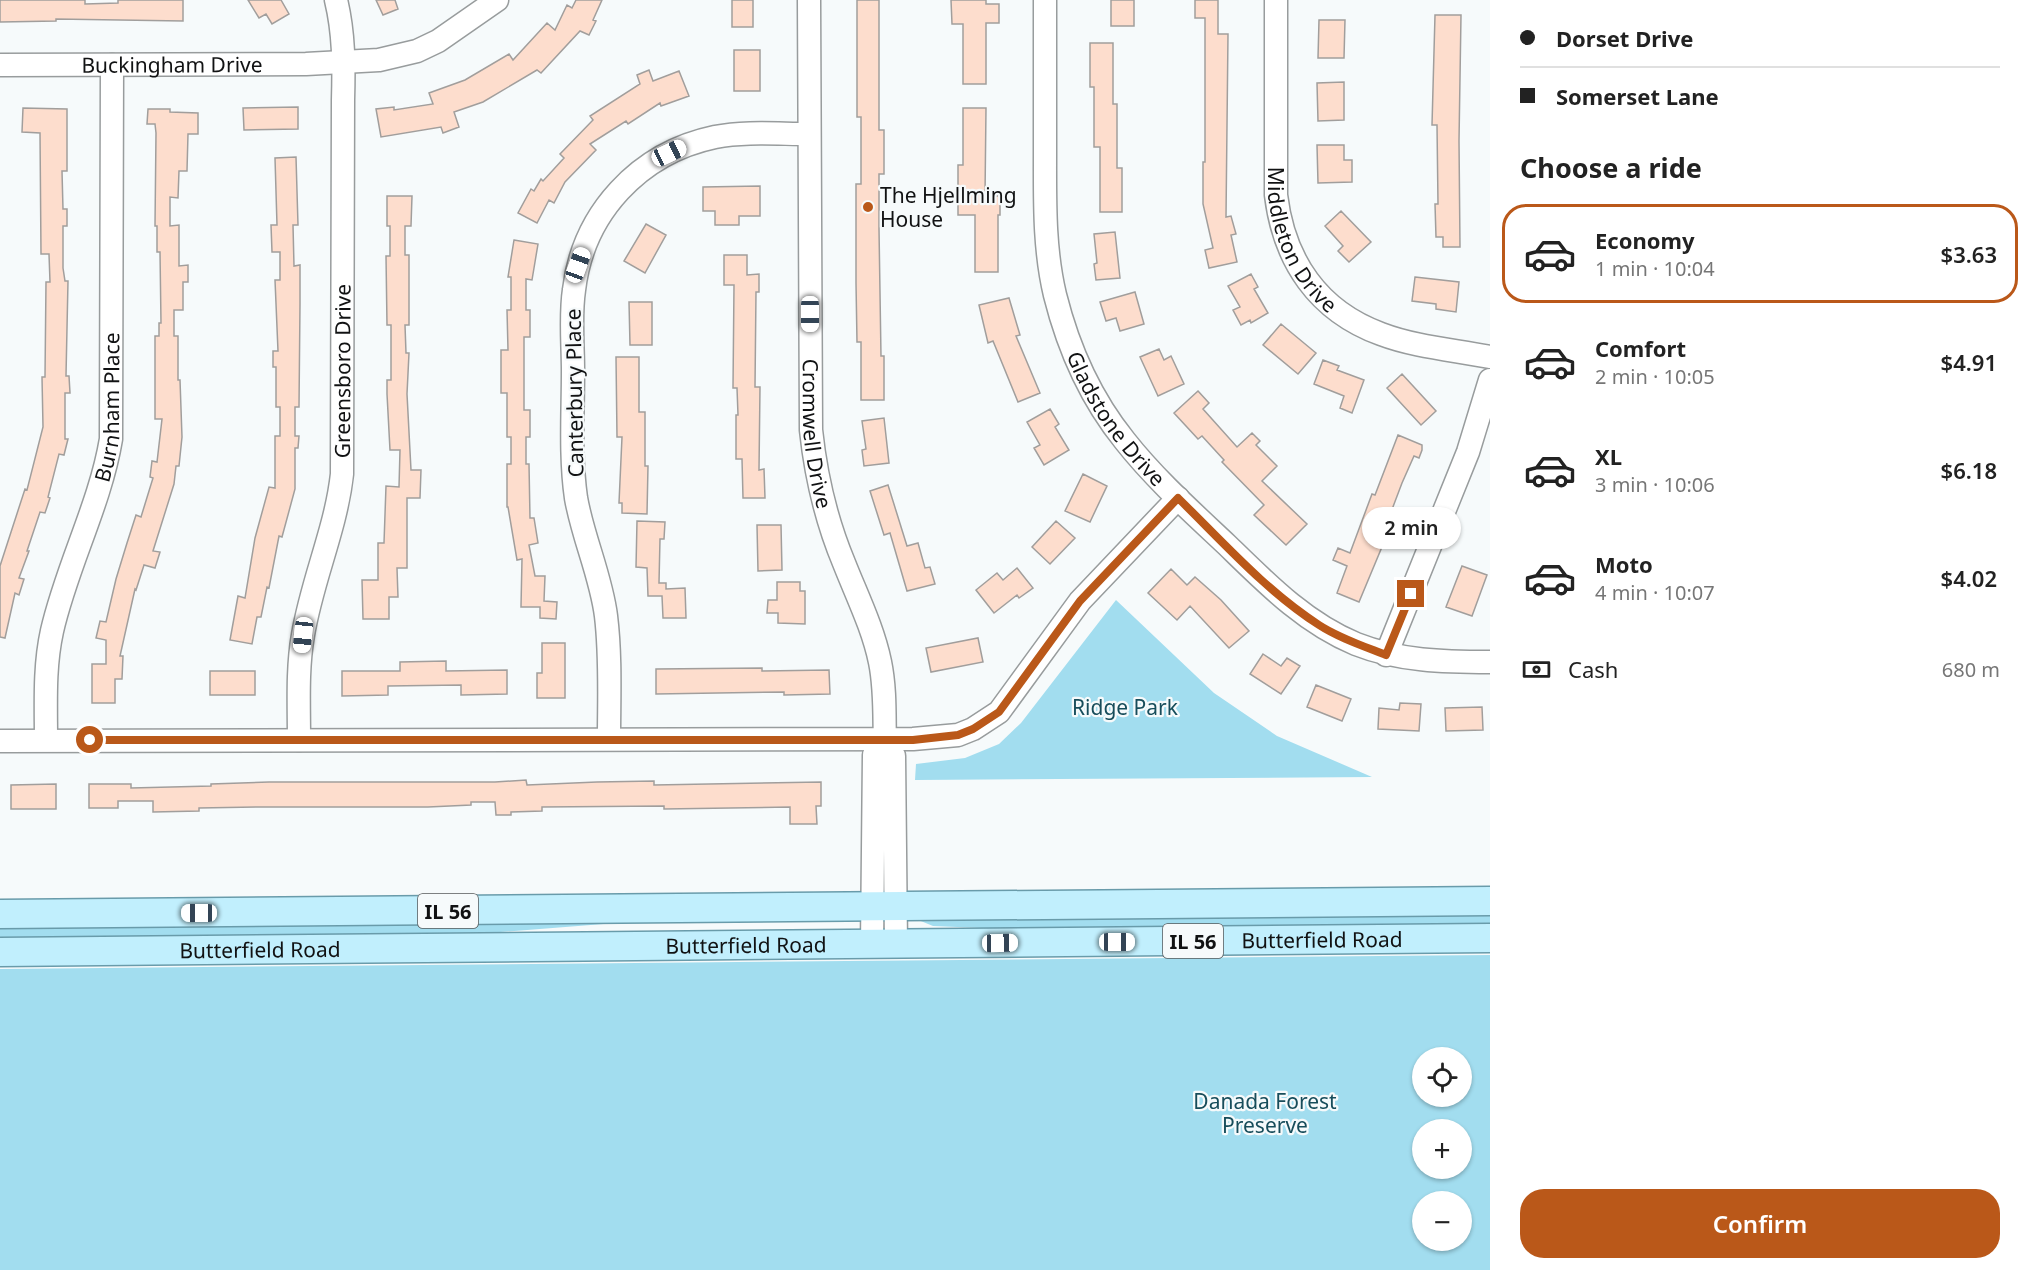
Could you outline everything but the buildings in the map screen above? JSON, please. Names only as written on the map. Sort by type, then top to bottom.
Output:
[{"type":"main road","name":"Butterfield Road","points":[[0,914],[1490,902]]},
{"type":"main road","name":"Butterfield Road","points":[[0,952],[1490,939]]},
{"type":"street","name":"Greensboro Drive","points":[[299,740],[300,665],[303,635],[336,511],[342,474],[345,62],[336,0]]},
{"type":"street","name":"Buckingham Drive","points":[[0,66],[306,64],[379,60],[417,51],[449,34],[497,0]]},
{"type":"street","name":"Cromwell Drive","points":[[809,0],[810,403],[813,454],[830,528],[879,655],[884,688],[885,744],[894,756],[884,944]]},
{"type":"street","name":"Gladstone Drive","points":[[1045,0],[1045,215],[1049,263],[1055,294],[1072,350],[1096,398],[1126,442],[1178,498],[1297,610],[1334,634],[1386,655],[1442,662],[1490,662]]},
{"type":"street","name":"Middleton Drive","points":[[1276,0],[1276,195],[1286,240],[1296,262],[1318,295],[1360,325],[1399,339],[1490,357]]},
{"type":"street","name":"Burnham Place","points":[[46,740],[47,666],[52,631],[101,484],[111,439],[112,65]]},
{"type":"street","name":"Canterbury Place","points":[[609,738],[606,615],[579,515],[574,480],[573,308],[578,265],[595,224],[624,183],[662,157],[681,147],[716,137],[810,134]]},
{"type":"street","points":[[1386,655],[1468,452],[1490,380]]},
{"type":"street","points":[[0,741],[609,738],[885,744],[958,735],[973,729],[999,712],[1080,601],[1178,498]]},
{"type":"green space","name":"Ridge Park","points":[[1116,600],[1214,693],[1277,736],[1372,777],[915,780],[916,764],[965,758],[999,744],[1021,723]]},
{"type":"green space","points":[[1490,910],[1490,929],[1084,932],[933,926],[911,917]]},
{"type":"green space","points":[[629,922],[412,939],[0,942],[0,923]]},
{"type":"green space","name":"Danada Forest Preserve","points":[[1490,955],[1490,1270],[0,1270],[0,969]]},
{"type":"place","name":"The Hjellming House","points":[[868,207]]},
{"type":"route","points":[[90,740],[609,738],[913,740],[958,735],[973,729],[999,712],[1024,681],[1080,601],[1178,498],[1297,610],[1320,626],[1356,644],[1386,655],[1411,594]]}]
